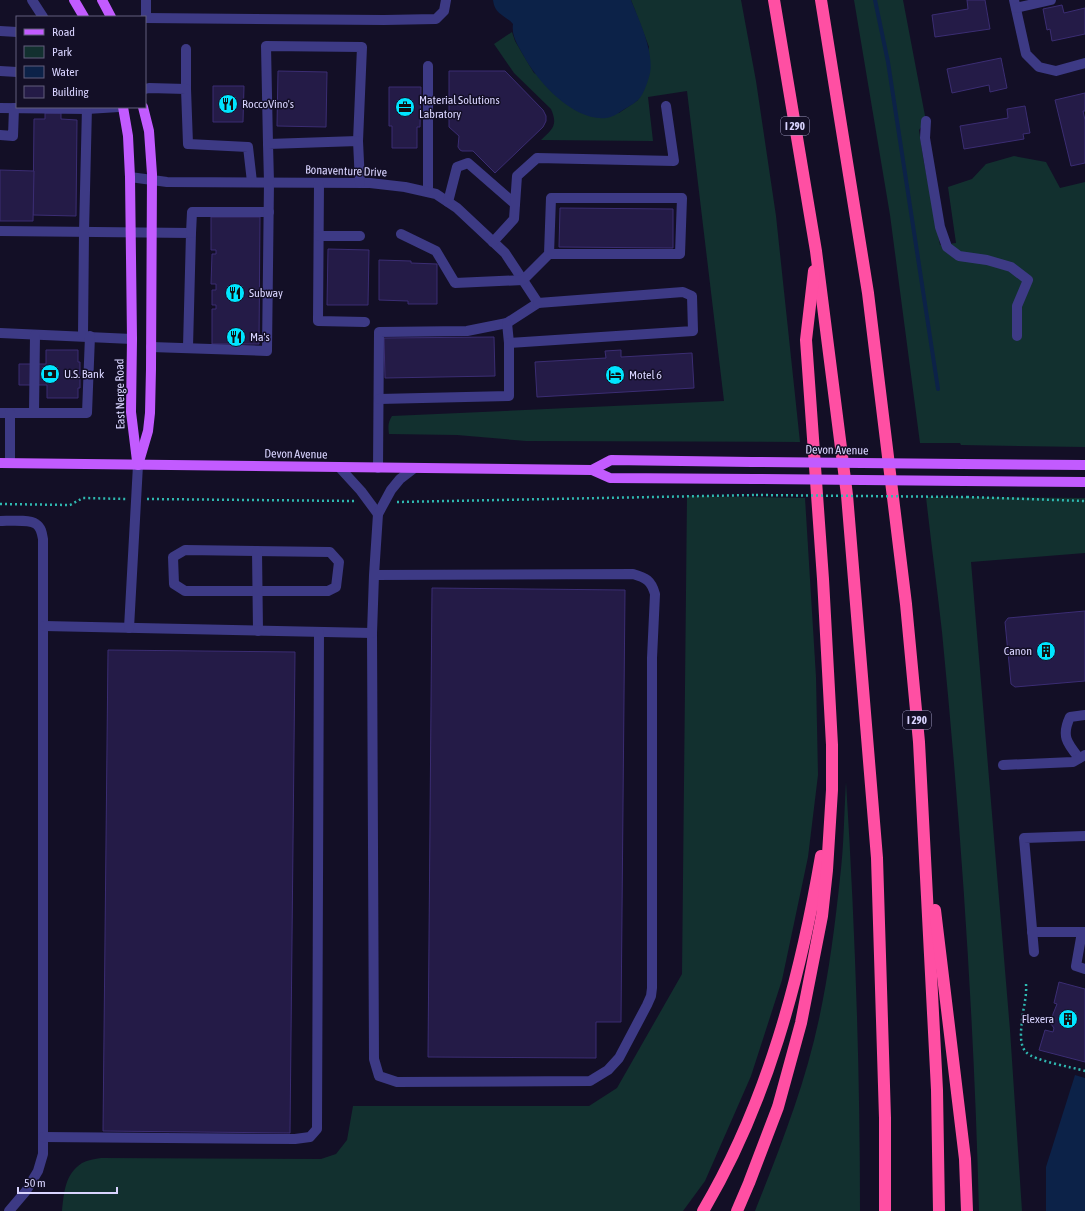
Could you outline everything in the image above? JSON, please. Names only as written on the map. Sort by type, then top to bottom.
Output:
[{"type":"highway","name":"I 290","points":[[774,0],[816,251],[847,495],[877,858],[885,1118],[885,1211]]},
{"type":"highway","name":"I 290","points":[[821,0],[870,308],[906,604],[919,742],[937,1090],[939,1211]]},
{"type":"highway","points":[[737,1211],[778,1107],[801,1023],[822,916],[827,870],[832,790],[832,745],[823,579],[806,340],[816,251]]},
{"type":"highway","points":[[703,1211],[720,1182],[741,1139],[761,1089],[782,1027],[803,951],[832,790]]},
{"type":"highway","points":[[922,805],[965,1159],[967,1211]]},
{"type":"main road","points":[[74,0],[83,16]]},
{"type":"main road","points":[[102,0],[110,16]]},
{"type":"main road","name":"East Nerge Road","points":[[123,108],[128,142],[130,177],[132,339],[131,412],[138,465]]},
{"type":"main road","points":[[138,465],[148,431],[150,413],[151,347],[152,179],[149,138],[143,108]]},
{"type":"main road","name":"Devon Avenue","points":[[592,470],[611,460],[1085,465]]},
{"type":"main road","name":"Devon Avenue","points":[[5,463],[592,470],[610,478],[1085,482]]},
{"type":"street","points":[[32,0],[42,16]]},
{"type":"street","points":[[145,16],[146,0]]},
{"type":"street","points":[[146,18],[436,19],[444,11],[446,0]]},
{"type":"street","points":[[1051,0],[1015,4],[1026,54],[1039,67],[1056,71],[1085,63]]},
{"type":"street","points":[[0,31],[16,32]]},
{"type":"street","points":[[151,347],[188,347],[267,351],[269,182],[266,46],[362,47],[358,141],[360,183]]},
{"type":"street","points":[[186,49],[188,144],[248,147],[252,182]]},
{"type":"street","points":[[428,66],[428,192]]},
{"type":"street","points":[[0,72],[16,72]]},
{"type":"street","points":[[146,89],[186,89]]},
{"type":"street","points":[[493,242],[514,219],[517,176],[537,158],[674,160],[666,106]]},
{"type":"street","points":[[0,108],[87,108],[84,232],[87,414],[34,412],[5,413],[5,463]]},
{"type":"street","points":[[0,135],[13,136],[14,108]]},
{"type":"street","points":[[926,121],[925,138],[940,227],[947,247],[959,256],[986,260],[1010,267],[1028,280],[1017,306],[1017,336]]},
{"type":"street","points":[[268,144],[358,141]]},
{"type":"street","points":[[448,202],[457,167],[468,163],[515,204]]},
{"type":"street","name":"Bonaventure Drive","points":[[130,177],[167,182],[269,182],[319,184],[360,183],[405,187],[436,194],[458,208],[505,253],[538,302]]},
{"type":"street","points":[[319,184],[318,321],[365,322]]},
{"type":"street","points":[[401,234],[436,251],[455,283],[523,280],[549,254],[551,198],[682,198],[680,254],[549,254]]},
{"type":"street","points":[[188,347],[192,212],[269,212]]},
{"type":"street","points":[[0,231],[191,233]]},
{"type":"street","points":[[318,236],[360,236]]},
{"type":"street","points":[[378,468],[379,332],[467,331],[507,323],[538,302],[683,292],[692,296],[693,331],[509,343]]},
{"type":"street","points":[[379,399],[509,396],[509,343],[507,323]]},
{"type":"street","points":[[0,333],[132,339]]},
{"type":"street","points":[[34,412],[35,335]]},
{"type":"street","points":[[129,628],[138,465]]},
{"type":"street","points":[[340,468],[361,491],[378,514]]},
{"type":"street","points":[[374,575],[633,574],[646,578],[653,585],[655,594],[652,658],[651,996],[619,1058],[608,1070],[590,1081],[397,1082],[380,1076],[374,1059],[372,633],[374,575],[378,514],[391,490],[400,479],[413,468]]},
{"type":"street","points":[[0,521],[26,521],[36,524],[42,531],[43,538],[43,1154],[38,1171],[26,1191],[9,1211]]},
{"type":"street","points":[[185,550],[257,551],[330,552],[339,562],[336,587],[328,590],[185,591],[174,584],[174,558],[185,550]]},
{"type":"street","points":[[257,551],[258,631]]},
{"type":"street","points":[[44,626],[372,633]]},
{"type":"street","points":[[43,1136],[295,1138],[310,1137],[317,1129],[319,632]]},
{"type":"street","points":[[1003,765],[1073,762],[1082,757],[1069,745],[1065,733],[1070,717],[1085,715]]},
{"type":"street","points":[[1034,952],[1024,838],[1085,836]]},
{"type":"street","points":[[1032,932],[1084,932],[1080,967]]},
{"type":"path","points":[[393,502],[756,495],[967,497],[1085,501]]},
{"type":"path","points":[[0,504],[70,505],[83,498],[94,498]]},
{"type":"path","points":[[166,499],[356,501]]},
{"type":"path","points":[[1026,984],[1027,995],[1021,1033],[1022,1044],[1026,1051],[1041,1059],[1085,1071]]},
{"type":"green space","points":[[631,0],[741,0],[756,81],[776,216],[800,442],[526,441],[457,435],[389,434],[388,429],[392,416],[724,401],[687,91],[648,97],[653,141],[541,140],[549,133],[554,123],[551,109],[514,73],[494,44],[512,32],[515,41],[534,73],[619,113],[638,100],[649,47]]},
{"type":"green space","points":[[854,0],[903,0],[926,121],[919,130],[940,245],[956,243],[948,187],[972,179],[986,164],[1014,156],[1046,162],[1060,188],[1085,182],[1085,447],[920,443],[890,215]]},
{"type":"green space","points":[[687,496],[805,498],[816,677],[818,775],[808,857],[782,980],[751,1076],[705,1181],[683,1211],[62,1211],[66,1184],[72,1172],[82,1163],[101,1158],[321,1159],[336,1154],[347,1140],[353,1106],[589,1106],[617,1088],[682,974]]},
{"type":"green space","points":[[926,497],[1085,498],[1085,553],[971,562],[1010,1030],[1022,1211],[979,1211],[974,1066],[961,849],[942,632]]},
{"type":"green space","points":[[846,782],[856,996],[860,1211],[755,1211],[783,1140],[807,1068],[823,1002],[838,896]]},
{"type":"water","points":[[493,0],[631,0],[642,26],[650,55],[650,73],[646,87],[642,94],[634,103],[617,114],[606,118],[582,114],[571,108],[549,90],[532,70],[516,43],[513,34],[513,24],[498,12]]},
{"type":"water","points":[[1075,1075],[1085,1078],[1085,1211],[1046,1211],[1046,1167]]},
{"type":"building","points":[[967,0],[985,0],[990,29],[935,37],[932,15],[968,9]]},
{"type":"building","points":[[1062,5],[1064,13],[1085,8],[1085,34],[1052,41],[1050,29],[1047,30],[1043,9]]},
{"type":"building","points":[[1001,58],[1007,88],[990,92],[989,85],[952,93],[947,69]]},
{"type":"building","points":[[278,71],[327,72],[326,127],[277,126]]},
{"type":"building","points":[[449,71],[505,71],[543,110],[546,116],[546,121],[543,127],[495,173],[473,151],[462,151],[458,147],[459,136],[449,127]]},
{"type":"building","name":"RoccoVino's","points":[[213,86],[244,86],[243,122],[213,122]]},
{"type":"building","name":"Material Solutions Labratory","points":[[389,87],[421,87],[420,127],[417,127],[417,148],[392,148],[392,126],[389,126]]},
{"type":"building","points":[[1085,93],[1085,111],[1083,111],[1085,120],[1085,163],[1071,166],[1055,100]]},
{"type":"building","points":[[1025,106],[1030,133],[1023,134],[1024,139],[964,149],[960,126],[1008,118],[1007,109]]},
{"type":"building","points":[[45,113],[61,113],[61,119],[77,120],[76,216],[33,215],[34,119],[45,119]]},
{"type":"building","points":[[0,170],[34,171],[33,221],[0,221]]},
{"type":"building","points":[[560,208],[673,209],[673,248],[559,247]]},
{"type":"building","points":[[211,217],[260,217],[259,344],[212,344],[212,309],[216,309],[216,305],[212,305],[212,290],[216,290],[216,284],[211,284],[212,254],[216,254],[216,250],[211,250]]},
{"type":"building","points":[[328,249],[369,250],[368,305],[327,305]]},
{"type":"building","points":[[379,260],[411,261],[411,263],[437,264],[437,304],[408,304],[408,301],[379,300]]},
{"type":"building","points":[[494,337],[495,376],[385,378],[384,338]]},
{"type":"building","name":"U.S. Bank","points":[[46,350],[78,350],[78,362],[80,362],[80,388],[78,388],[78,398],[47,398],[47,385],[19,385],[19,364],[46,364]]},
{"type":"building","name":"Motel 6","points":[[621,350],[621,357],[692,353],[694,388],[537,397],[535,362],[606,358],[605,351]]},
{"type":"building","points":[[432,588],[625,590],[621,1022],[596,1022],[596,1058],[428,1057]]},
{"type":"building","name":"Canon","points":[[1085,611],[1085,681],[1015,687],[1011,684],[1005,622],[1008,618]]},
{"type":"building","points":[[108,650],[295,652],[290,1133],[103,1131]]},
{"type":"building","name":"Flexera","points":[[1059,982],[1085,989],[1085,1062],[1039,1050],[1045,1030],[1053,1032],[1054,1028],[1051,1024],[1057,1004],[1054,1003]]},
{"type":"waterway","points":[[875,0],[888,62],[938,389]]},
{"type":"place","name":"RoccoVino's","points":[[228,104]]},
{"type":"place","name":"Material Solutions Labratory","points":[[405,107]]},
{"type":"place","name":"Subway","points":[[235,293]]},
{"type":"place","name":"Ma's","points":[[236,337]]},
{"type":"place","name":"U.S. Bank","points":[[50,374]]},
{"type":"place","name":"Motel 6","points":[[615,375]]},
{"type":"place","name":"Canon","points":[[1046,651]]},
{"type":"place","name":"Flexera","points":[[1068,1019]]}]
